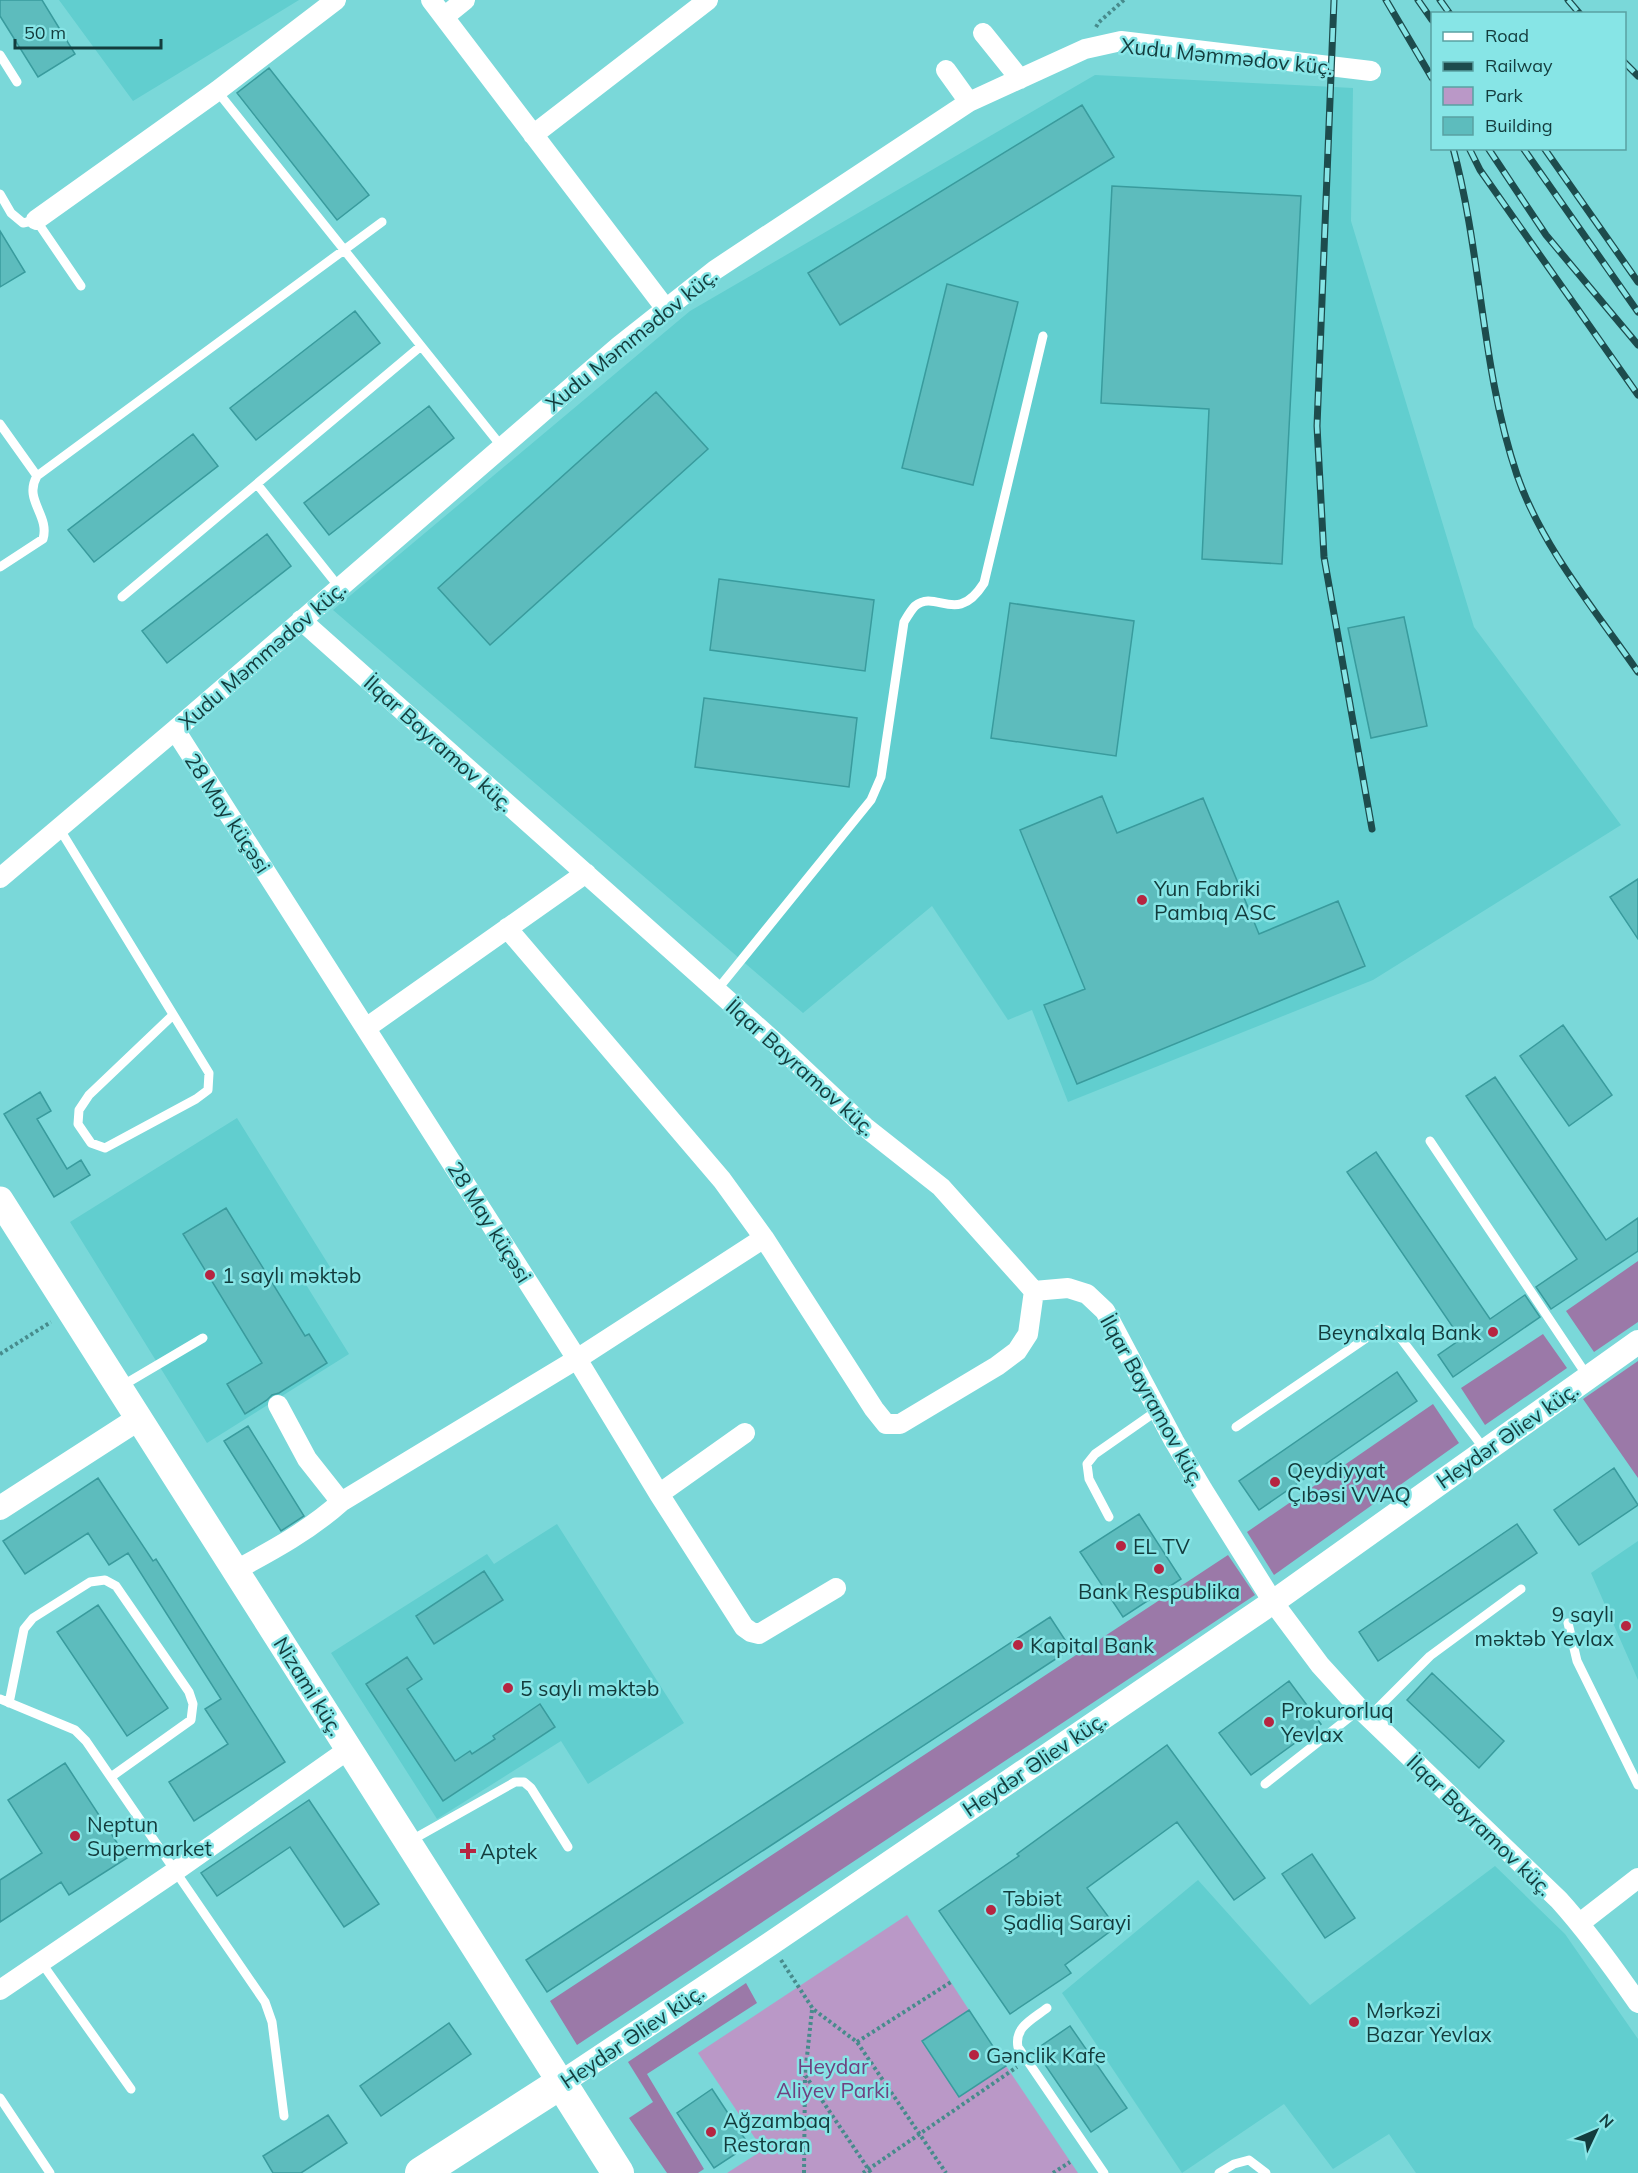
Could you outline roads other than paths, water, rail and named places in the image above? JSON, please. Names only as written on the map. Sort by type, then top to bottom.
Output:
[{"type":"highway","name":"Heydər Əliev küç.","points":[[421,2173],[561,2083]]},
{"type":"highway","name":"Nizami küç.","points":[[561,2083],[618,2173]]},
{"type":"main road","name":"Nizami küç.","points":[[0,1200],[561,2083]]},
{"type":"street","points":[[36,220],[217,91],[336,0]]},
{"type":"street","points":[[431,0],[666,309]]},
{"type":"street","points":[[444,17],[465,0]]},
{"type":"street","points":[[533,135],[708,0]]},
{"type":"street","points":[[983,33],[1020,80]]},
{"type":"street","name":"Xudu Məmmədov küç.","points":[[0,878],[175,730],[619,346],[715,270],[969,102],[1084,49],[1121,41],[1371,71]]},
{"type":"street","points":[[946,70],[969,102]]},
{"type":"street","name":"İlqar Bayramov küç.","points":[[301,620],[717,990],[865,1127],[941,1187],[1034,1291],[1068,1288],[1087,1294],[1105,1311],[1203,1490],[1273,1602],[1320,1665],[1365,1713],[1559,1900],[1580,1923],[1638,2003]]},
{"type":"street","name":"28 May küçəsi","points":[[175,730],[577,1359],[744,1628],[759,1634],[836,1588]]},
{"type":"street","points":[[366,1028],[586,873]]},
{"type":"street","points":[[507,928],[722,1180],[764,1238],[874,1409],[886,1424],[900,1424],[997,1366],[1017,1351],[1028,1334],[1034,1291]]},
{"type":"street","points":[[236,1570],[300,1534],[324,1518],[341,1502],[577,1359],[764,1238]]},
{"type":"street","name":"Heydər Əliev küç.","points":[[561,2083],[770,1944],[1273,1602],[1638,1342]]},
{"type":"street","points":[[278,1405],[307,1459],[341,1502]]},
{"type":"street","points":[[0,1508],[138,1419]]},
{"type":"street","points":[[659,1494],[745,1433]]},
{"type":"street","points":[[0,1990],[349,1749]]},
{"type":"street","points":[[1580,1923],[1638,1878]]},
{"type":"lane","points":[[0,55],[17,82]]},
{"type":"lane","points":[[217,91],[502,447]]},
{"type":"lane","points":[[0,194],[11,213],[23,223],[36,220],[81,286]]},
{"type":"lane","points":[[0,567],[43,539],[46,530],[33,495],[32,485],[37,476],[382,222]]},
{"type":"lane","points":[[717,990],[871,800],[881,777],[904,621],[916,605],[929,602],[960,606],[975,598],[984,583],[1043,336]]},
{"type":"lane","points":[[122,597],[421,346]]},
{"type":"lane","points":[[0,424],[37,476]]},
{"type":"lane","points":[[257,484],[339,587]]},
{"type":"lane","points":[[59,828],[209,1073],[208,1090],[196,1099],[105,1148],[91,1143],[78,1124],[79,1110],[89,1095],[173,1015]]},
{"type":"lane","points":[[1430,1141],[1588,1377]]},
{"type":"lane","points":[[1236,1427],[1378,1330],[1387,1329],[1402,1340],[1485,1450]]},
{"type":"lane","points":[[118,1388],[202,1338]]},
{"type":"lane","points":[[1109,1517],[1089,1479],[1087,1464],[1095,1454],[1158,1410]]},
{"type":"lane","points":[[111,1777],[191,1720],[193,1704],[189,1692],[116,1586],[105,1580],[90,1582],[33,1618],[24,1629],[4,1701],[75,1730],[86,1741],[265,2002],[272,2022],[284,2116]]},
{"type":"lane","points":[[1265,1784],[1365,1713],[1430,1656],[1521,1589]]},
{"type":"lane","points":[[1568,1623],[1577,1661],[1638,1785]]},
{"type":"lane","points":[[408,1842],[515,1782],[524,1782],[531,1788],[568,1847]]},
{"type":"lane","points":[[41,1962],[131,2089]]},
{"type":"lane","points":[[1047,2008],[1021,2028],[1016,2038],[1018,2047],[1104,2173]]},
{"type":"lane","points":[[0,2098],[50,2173]]},
{"type":"lane","points":[[1219,2173],[1234,2164],[1249,2160],[1266,2173]]},
{"type":"railway","points":[[1334,0],[1317,426],[1324,557],[1372,829]]},
{"type":"railway","points":[[1386,0],[1431,76]]},
{"type":"railway","points":[[1418,0],[1431,19]]},
{"type":"railway","points":[[1440,0],[1449,12]]},
{"type":"railway","points":[[1568,0],[1578,12]]},
{"type":"railway","points":[[1626,64],[1638,76]]},
{"type":"railway","points":[[1454,150],[1463,188],[1496,394],[1517,475],[1540,527],[1555,553],[1638,672]]},
{"type":"railway","points":[[1470,150],[1480,170],[1638,395]]},
{"type":"railway","points":[[1489,150],[1546,235],[1638,345]]},
{"type":"railway","points":[[1524,150],[1638,312]]},
{"type":"railway","points":[[1545,150],[1638,282]]},
{"type":"place","name":"Yun Fabriki Pambıq ASC","points":[[1142,900]]},
{"type":"place","name":"1 saylı məktəb","points":[[210,1275]]},
{"type":"place","name":"Beynalxalq Bank","points":[[1493,1332]]},
{"type":"place","name":"Qeydiyyat Çıbəsi VVAQ","points":[[1275,1482]]},
{"type":"place","name":"EL TV","points":[[1121,1546]]},
{"type":"place","name":"Bank Respublika","points":[[1159,1569]]},
{"type":"place","name":"9 saylı məktəb Yevlax","points":[[1626,1626]]},
{"type":"place","name":"Kapital Bank","points":[[1018,1645]]},
{"type":"place","name":"5 saylı məktəb","points":[[508,1688]]},
{"type":"place","name":"Prokurorluq Yevlax","points":[[1269,1722]]},
{"type":"place","name":"Neptun Supermarket","points":[[75,1836]]},
{"type":"place","name":"Aptek","points":[[468,1851]]},
{"type":"place","name":"Təbiət Şadliq Sarayi","points":[[991,1910]]},
{"type":"place","name":"Mərkəzi Bazar Yevlax","points":[[1354,2022]]},
{"type":"place","name":"Gənclik Kafe","points":[[974,2055]]},
{"type":"place","name":"Ağzambaq Restoran","points":[[711,2132]]},
{"type":"park label","name":"Heydar Aliyev Parki","points":[[833,2078]]}]
